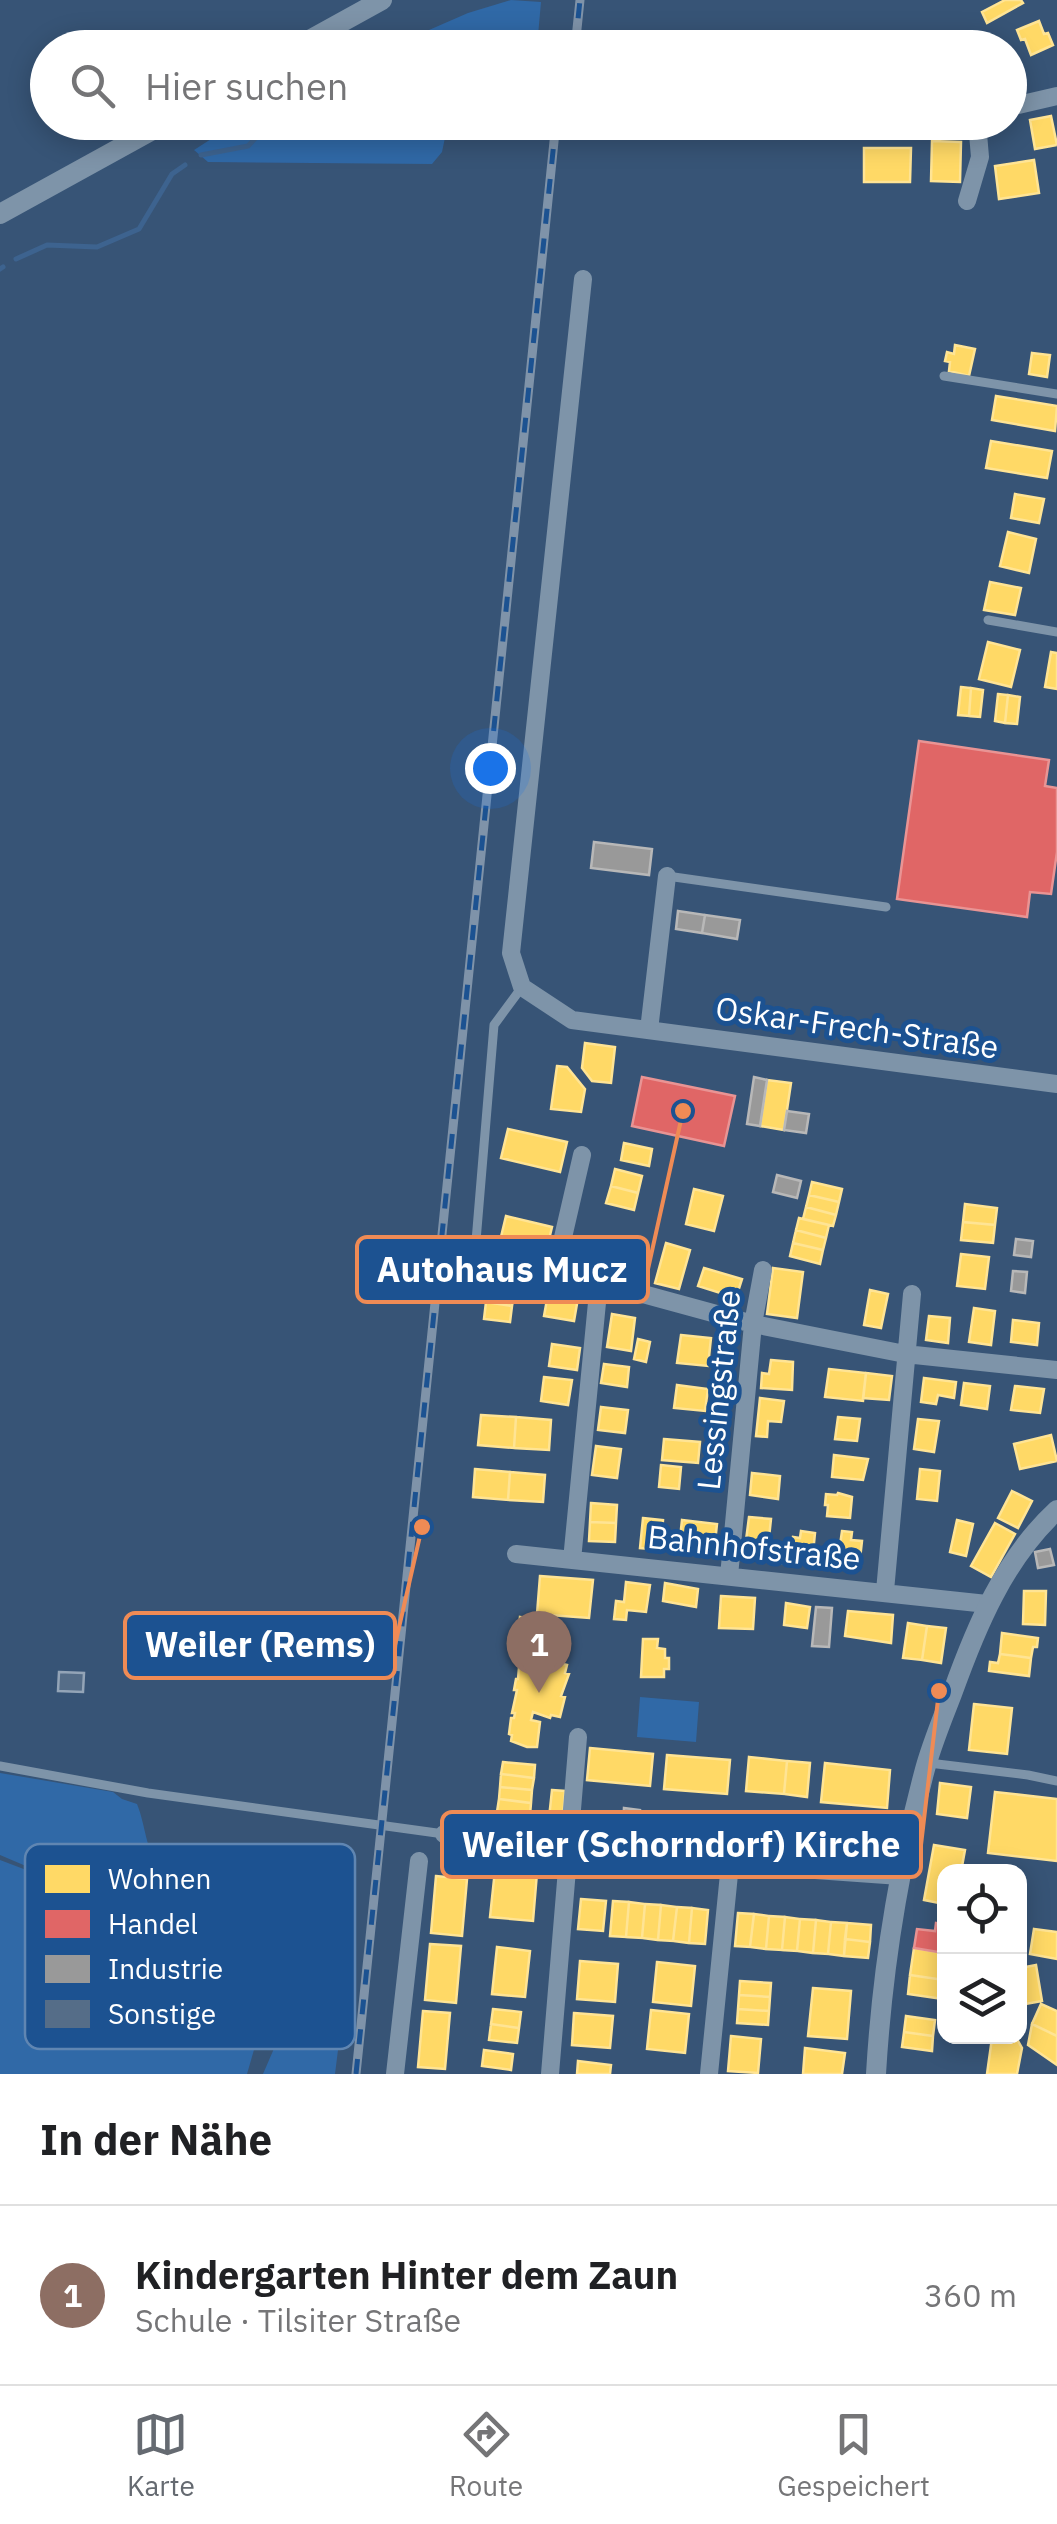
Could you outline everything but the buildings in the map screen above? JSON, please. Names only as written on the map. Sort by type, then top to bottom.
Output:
[{"type":"street","points":[[328,30],[382,0]]},
{"type":"street","points":[[1027,104],[1057,96]]},
{"type":"street","points":[[0,214],[134,140]]},
{"type":"street","points":[[967,201],[980,156],[979,140]]},
{"type":"street","points":[[522,987],[511,953],[583,279]]},
{"type":"street","points":[[649,1030],[668,876]]},
{"type":"street","name":"Oskar-Frech-Straße","points":[[522,987],[572,1020],[1057,1084]]},
{"type":"street","points":[[555,1272],[582,1155]]},
{"type":"street","points":[[481,1256],[599,1282],[753,1324],[905,1354],[1057,1370]]},
{"type":"street","name":"Lessingstraße","points":[[729,1576],[753,1324],[763,1270]]},
{"type":"street","points":[[572,1560],[599,1282]]},
{"type":"street","points":[[886,1591],[912,1294]]},
{"type":"street","points":[[876,2074],[880,2008],[900,1876],[927,1763],[987,1604],[1038,1527],[1057,1510]]},
{"type":"street","name":"Bahnhofstraße","points":[[516,1554],[987,1604]]},
{"type":"street","points":[[550,2074],[578,1737]]},
{"type":"street","points":[[444,1834],[730,1864],[900,1876]]},
{"type":"street","points":[[395,2074],[419,1860]]},
{"type":"street","points":[[708,2074],[730,1864]]},
{"type":"lane","points":[[944,376],[1057,394]]},
{"type":"lane","points":[[988,620],[1057,632]]},
{"type":"lane","points":[[668,876],[886,908]]},
{"type":"lane","points":[[481,1256],[476,1240],[494,1025],[522,987]]},
{"type":"lane","points":[[927,1763],[1057,1781]]},
{"type":"lane","points":[[0,1766],[148,1793],[444,1834]]},
{"type":"shaded area","points":[[511,0],[541,2],[539,30],[429,30]]},
{"type":"shaded area","points":[[210,140],[444,140],[442,152],[432,164],[208,162],[194,150]]},
{"type":"shaded area","points":[[640,1697],[699,1702],[696,1742],[637,1737]]},
{"type":"shaded area","points":[[0,1773],[113,1792],[137,1804],[148,1844],[25,1844],[25,1866],[0,1855]]},
{"type":"shaded area","points":[[0,1860],[25,1870],[25,2049],[254,2049],[247,2074],[0,2074]]},
{"type":"shaded area","points":[[274,2049],[338,2049],[335,2074],[263,2074]]},
{"type":"waterway","points":[[201,155],[248,146],[254,140]]},
{"type":"waterway","points":[[16,259],[47,245],[97,247],[139,229],[172,174],[185,165]]},
{"type":"railway","points":[[577,30],[580,0]]},
{"type":"railway","points":[[356,2074],[554,140]]},
{"type":"place","name":"Autohaus Mucz","points":[[683,1111]]},
{"type":"place","name":"Weiler (Rems)","points":[[422,1527]]},
{"type":"place","name":"Weiler (Schorndorf) Kirche","points":[[939,1691]]},
{"type":"place","name":"Kindergarten Hinter dem Zaun","points":[[539,1693]]}]
